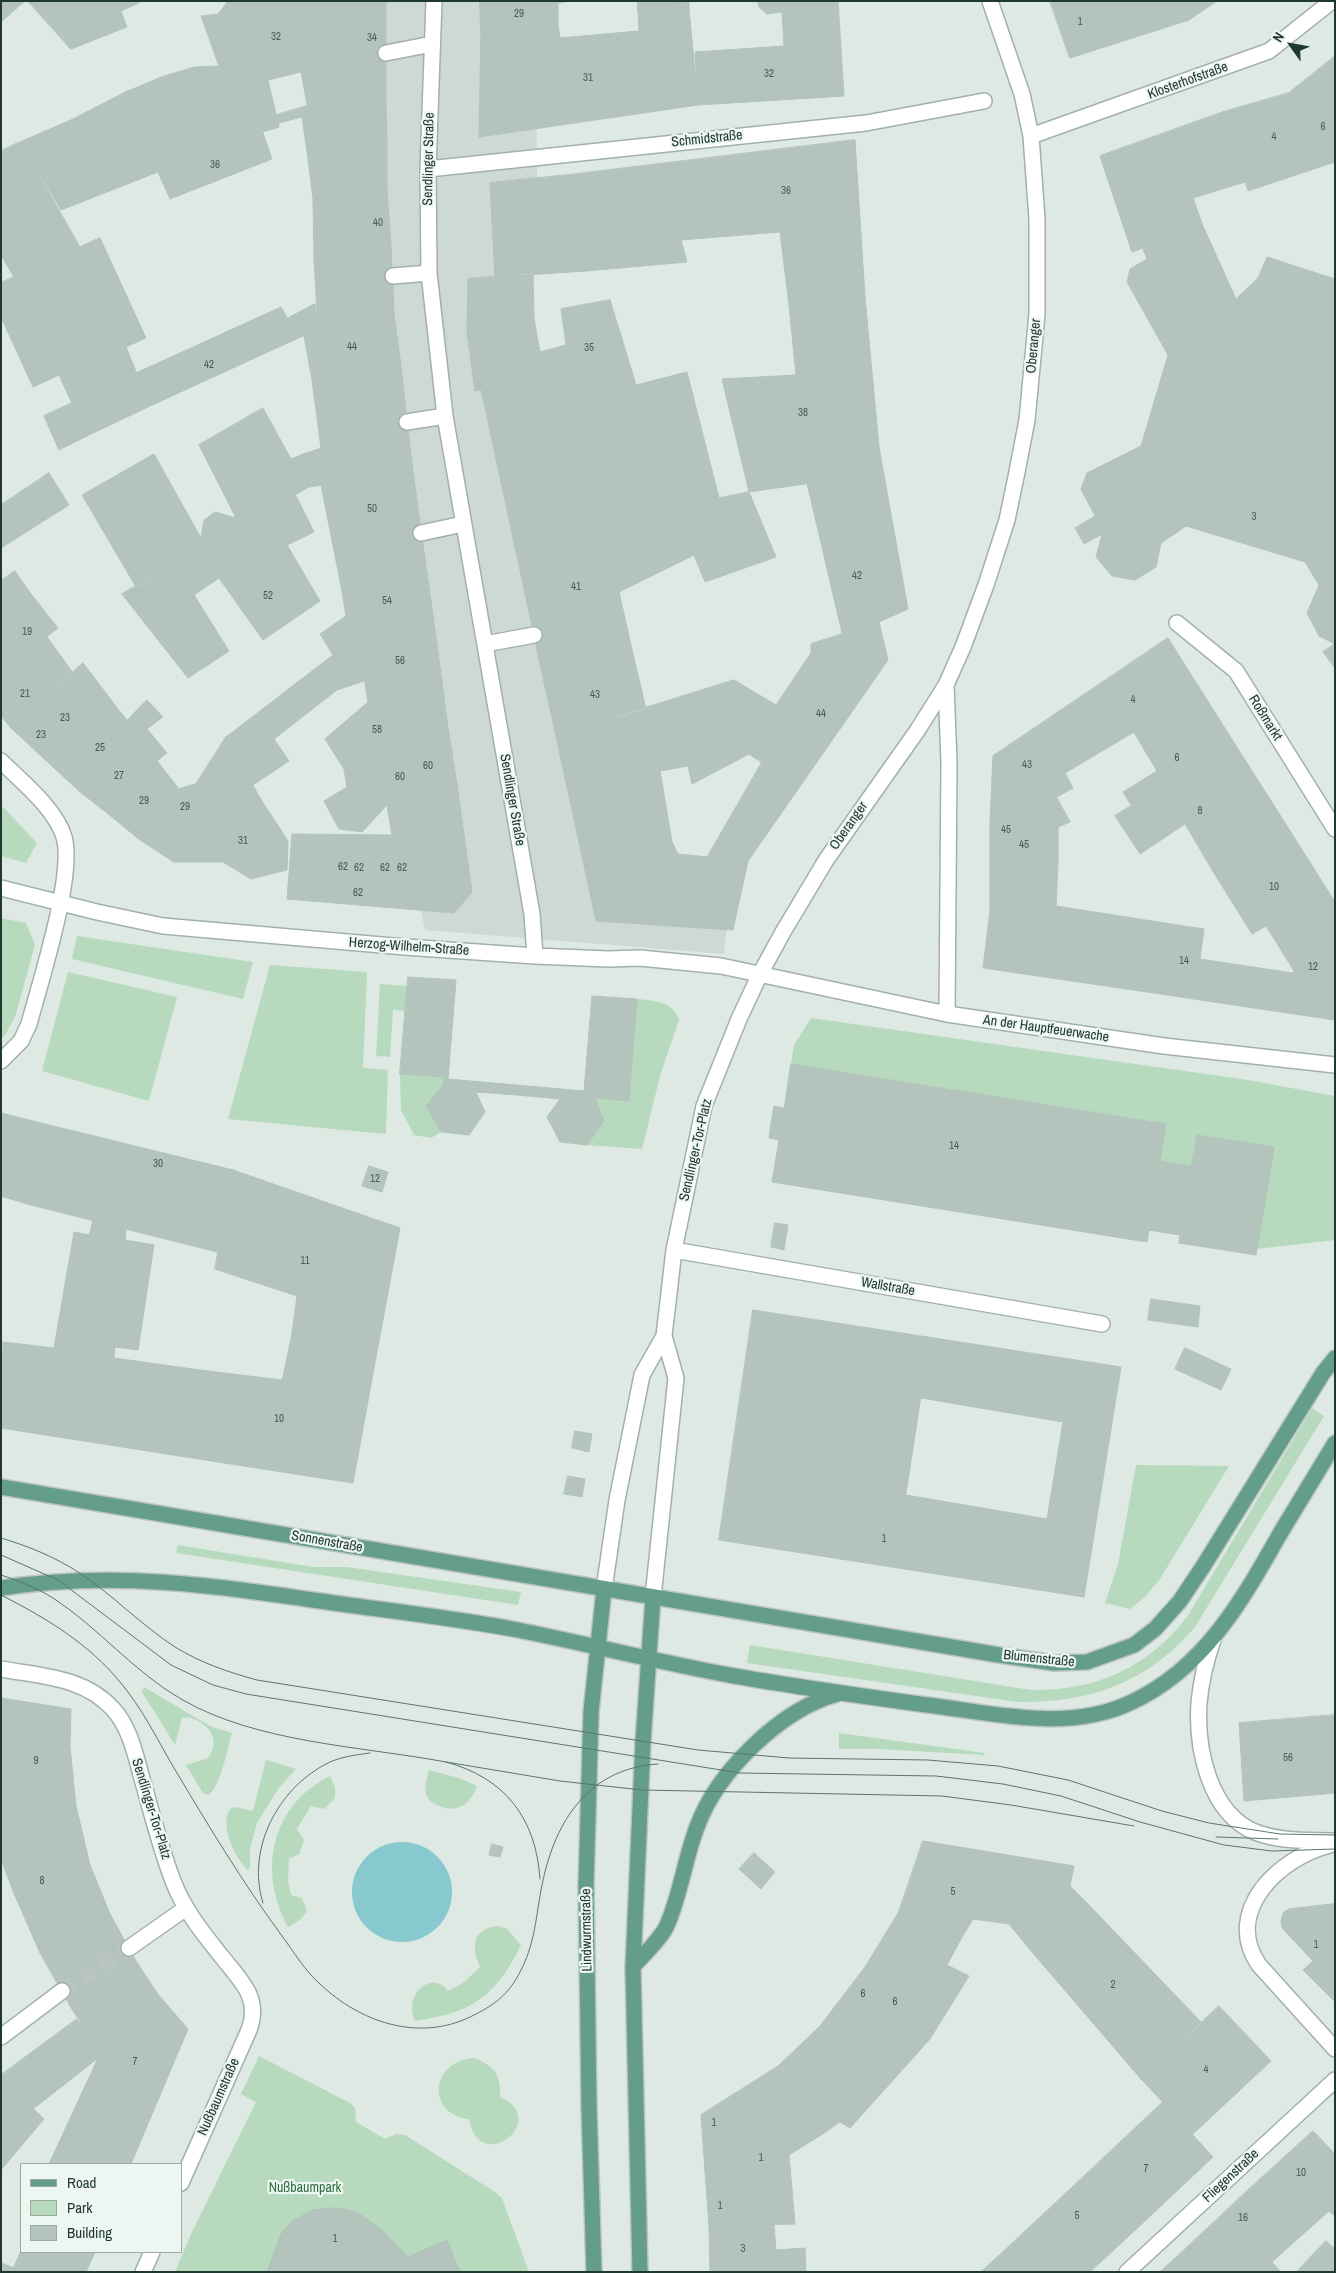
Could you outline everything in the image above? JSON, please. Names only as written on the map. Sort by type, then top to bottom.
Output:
[{"type":"main road","name":"Blumenstraße","points":[[653,1597],[1054,1663],[1087,1662],[1106,1657],[1134,1645],[1155,1629],[1180,1601],[1323,1373],[1335,1358]]},
{"type":"main road","points":[[1,1588],[58,1580],[88,1579],[208,1584],[515,1630],[727,1674],[839,1693],[1024,1717],[1063,1720],[1084,1718],[1110,1712],[1147,1694],[1181,1671],[1213,1640],[1245,1595],[1335,1443]]},
{"type":"main road","name":"Sonnenstraße","points":[[1,1487],[653,1597]]},
{"type":"main road","name":"Lindwurmstraße","points":[[594,2272],[589,2107],[586,1886],[590,1733],[604,1588]]},
{"type":"main road","points":[[640,2272],[633,1967],[648,1658],[653,1597]]},
{"type":"main road","points":[[633,1967],[668,1924],[699,1821],[708,1801],[728,1772],[754,1745],[789,1718],[810,1705],[839,1693]]},
{"type":"street","name":"Sendlinger Straße","points":[[434,1],[428,169],[429,273],[445,416],[532,914],[535,956]]},
{"type":"street","name":"Oberanger","points":[[760,974],[826,860],[917,730],[946,685],[963,647],[986,585],[1007,520],[1027,420],[1036,314],[1038,272],[1037,219],[1031,136],[1022,94],[990,1]]},
{"type":"street","name":"Klosterhofstraße","points":[[1031,136],[1269,51],[1332,1]]},
{"type":"street","points":[[386,53],[432,44]]},
{"type":"street","name":"Schmidstraße","points":[[428,169],[866,123],[984,101]]},
{"type":"street","points":[[393,276],[429,273]]},
{"type":"street","points":[[407,422],[445,416]]},
{"type":"street","points":[[421,533],[463,524]]},
{"type":"street","name":"Roßmarkt","points":[[1177,623],[1236,671],[1335,829]]},
{"type":"street","points":[[485,644],[534,634]]},
{"type":"street","name":"Oberanger","points":[[946,685],[949,762],[948,1014]]},
{"type":"street","points":[[1,761],[47,807],[64,837],[66,870],[60,903],[29,1024],[21,1041],[1,1061]]},
{"type":"street","name":"Herzog-Wilhelm-Straße","points":[[1,888],[163,926],[535,956],[608,959],[640,958],[721,966],[760,974]]},
{"type":"street","name":"An der Hauptfeuerwache","points":[[760,974],[948,1014],[1164,1046],[1335,1065]]},
{"type":"street","name":"Sendlinger-Tor-Platz","points":[[653,1597],[676,1378],[664,1336],[674,1250],[704,1106],[735,1027],[760,974]]},
{"type":"street","name":"Wallstraße","points":[[674,1250],[1102,1324]]},
{"type":"street","name":"Sendlinger-Tor-Platz","points":[[604,1588],[617,1500],[642,1374],[664,1336]]},
{"type":"street","points":[[1213,1640],[1201,1687],[1199,1718],[1206,1767],[1221,1803],[1242,1824],[1266,1836],[1292,1840],[1335,1842]]},
{"type":"street","name":"Sendlinger-Tor-Platz","points":[[1,1669],[68,1681],[94,1693],[120,1718],[132,1745],[170,1873],[186,1908],[240,1980],[249,1994],[254,2011]]},
{"type":"street","points":[[1335,1842],[1296,1858],[1273,1876],[1259,1892],[1252,1904],[1247,1937],[1252,1953],[1268,1976],[1335,2049]]},
{"type":"street","points":[[129,1948],[186,1908]]},
{"type":"street","points":[[1,2037],[62,1991]]},
{"type":"street","name":"Nußbaumstraße","points":[[182,2181],[250,2030],[254,2011]]},
{"type":"street","name":"Fliegenstraße","points":[[1127,2272],[1335,2080]]},
{"type":"street","points":[[143,2272],[152,2253]]},
{"type":"shaded area","points":[[331,1],[536,1],[537,184],[530,386],[633,887],[730,902],[724,954],[425,930],[344,530],[327,324]]},
{"type":"green space","points":[[1,805],[37,843],[26,863],[1,856]]},
{"type":"green space","points":[[1,918],[26,923],[35,945],[15,1017],[1,1039]]},
{"type":"green space","points":[[77,936],[253,962],[243,999],[72,959]]},
{"type":"green space","points":[[270,965],[367,972],[363,1068],[388,1070],[386,1134],[228,1119]]},
{"type":"green space","points":[[68,972],[177,997],[149,1101],[42,1071]]},
{"type":"green space","points":[[380,984],[408,986],[405,1011],[393,1010],[390,1057],[376,1056]]},
{"type":"green space","points":[[637,999],[662,1003],[668,1006],[679,1020],[660,1076],[642,1149],[587,1145],[604,1121],[595,1098],[629,1101]]},
{"type":"green space","points":[[811,1018],[1248,1080],[1335,1096],[1335,1240],[1257,1249],[1273,1147],[1197,1135],[1192,1166],[1160,1161],[1165,1124],[791,1064],[794,1045]]},
{"type":"green space","points":[[400,1074],[444,1077],[443,1085],[426,1106],[441,1132],[431,1138],[414,1135],[401,1110]]},
{"type":"green space","points":[[1312,1408],[1324,1416],[1195,1627],[1177,1646],[1157,1662],[1137,1676],[1116,1686],[1069,1699],[1018,1702],[747,1663],[750,1645],[1031,1690],[1077,1686],[1098,1681],[1118,1673],[1137,1663],[1155,1650],[1187,1617]]},
{"type":"green space","points":[[1136,1465],[1229,1466],[1160,1579],[1145,1597],[1130,1609],[1105,1603],[1118,1564]]},
{"type":"green space","points":[[178,1545],[313,1567],[347,1567],[521,1592],[518,1605],[176,1553]]},
{"type":"green space","points":[[144,1687],[210,1726],[232,1733],[217,1784],[208,1795],[203,1793],[186,1765],[208,1758],[214,1742],[212,1735],[206,1726],[196,1720],[182,1718],[175,1745],[142,1692]]},
{"type":"green space","points":[[839,1733],[985,1753],[984,1755],[878,1749],[839,1749]]},
{"type":"green space","points":[[266,1760],[296,1769],[278,1789],[257,1823],[250,1849],[250,1866],[248,1870],[233,1850],[227,1831],[227,1815],[231,1808],[235,1807],[253,1811]]},
{"type":"green space","points":[[429,1770],[459,1778],[477,1786],[467,1803],[456,1808],[444,1808],[432,1802],[427,1795],[426,1784]]},
{"type":"green space","points":[[330,1776],[335,1787],[335,1798],[324,1809],[311,1806],[297,1829],[304,1840],[299,1854],[289,1859],[288,1880],[291,1895],[302,1898],[307,1911],[300,1920],[288,1927],[279,1906],[273,1884],[272,1863],[275,1842],[282,1822],[294,1804],[310,1789]]},
{"type":"green space","points":[[499,1926],[507,1929],[521,1945],[501,1978],[491,1990],[480,2000],[452,2013],[414,2021],[412,2005],[417,1992],[426,1984],[438,1983],[448,1991],[463,1983],[480,1967],[475,1952],[476,1940],[479,1935],[483,1930]]},
{"type":"green space","name":"Nußbaumpark","points":[[259,2056],[350,2103],[355,2108],[356,2122],[385,2139],[396,2134],[405,2135],[495,2192],[502,2198],[529,2272],[175,2272],[191,2234],[256,2102],[241,2094]]},
{"type":"green space","points":[[474,2058],[487,2064],[495,2072],[498,2077],[500,2097],[514,2107],[518,2118],[516,2129],[508,2138],[497,2144],[485,2143],[475,2136],[469,2119],[455,2115],[446,2108],[440,2099],[439,2088],[448,2068],[459,2061]]},
{"type":"water","points":[[402,1842],[421,1846],[438,1856],[448,1873],[452,1892],[448,1911],[438,1928],[421,1938],[402,1942],[383,1938],[366,1928],[356,1911],[352,1892],[356,1873],[366,1856],[383,1846]]},
{"type":"building","points":[[1,1],[25,1],[1,22]]},
{"type":"building","points":[[28,1],[138,1],[139,3],[121,11],[127,27],[71,49]]},
{"type":"building","points":[[228,1],[386,1],[386,31],[299,43],[219,66],[201,16],[218,14]]},
{"type":"building","points":[[480,1],[571,1],[558,3],[558,24],[481,30]]},
{"type":"building","points":[[638,1],[689,1],[689,8],[638,12]]},
{"type":"building","points":[[758,1],[838,1],[844,96],[698,105],[695,52],[784,46],[782,12],[767,14],[759,7]]},
{"type":"building","points":[[1050,1],[1217,1],[1189,20],[1070,58]]},
{"type":"building","points":[[689,8],[698,105],[479,137],[481,30],[558,24],[560,38],[639,31],[638,12]]},
{"type":"building","points":[[386,31],[386,106],[309,115],[301,72],[268,80],[258,55],[299,43]]},
{"type":"building","points":[[258,55],[268,80],[279,127],[227,143],[196,67],[219,66]]},
{"type":"building","points":[[1335,56],[1335,162],[1289,93]]},
{"type":"building","points":[[196,67],[227,143],[158,172],[128,91],[164,76]]},
{"type":"building","points":[[128,91],[158,172],[61,210],[20,142],[73,119]]},
{"type":"building","points":[[1289,93],[1335,162],[1248,191],[1223,112]]},
{"type":"building","points":[[307,106],[309,115],[279,123],[276,115]]},
{"type":"building","points":[[386,106],[387,142],[307,151],[302,117]]},
{"type":"building","points":[[1223,112],[1245,182],[1193,198],[1203,226],[1132,252],[1100,156]]},
{"type":"building","points":[[263,133],[272,159],[170,199],[158,172],[227,143]]},
{"type":"building","points":[[855,140],[865,297],[789,305],[780,232],[681,240],[687,262],[586,271],[577,174]]},
{"type":"building","points":[[20,142],[80,247],[14,277],[1,255],[1,151]]},
{"type":"building","points":[[387,142],[387,191],[313,199],[307,151]]},
{"type":"building","points":[[577,174],[586,271],[495,277],[490,183]]},
{"type":"building","points":[[387,191],[391,246],[314,259],[313,199]]},
{"type":"building","points":[[1203,226],[1236,299],[1258,278],[1267,257],[1335,279],[1335,644],[1319,636],[1307,613],[1319,585],[1305,562],[1186,526],[1161,543],[1156,567],[1135,580],[1112,576],[1096,557],[1102,534],[1084,544],[1075,528],[1095,516],[1081,489],[1087,473],[1141,446],[1168,355],[1127,282],[1130,269],[1147,259],[1143,249]]},
{"type":"building","points":[[100,238],[146,338],[126,347],[150,406],[87,436],[14,277]]},
{"type":"building","points":[[391,246],[394,314],[318,329],[314,259]]},
{"type":"building","points":[[533,273],[534,319],[467,332],[468,279]]},
{"type":"building","points":[[14,277],[59,375],[33,387],[1,317],[1,283]]},
{"type":"building","points":[[865,297],[879,447],[839,479],[749,492],[722,379],[796,375],[789,305]]},
{"type":"building","points":[[610,300],[627,355],[475,391],[467,332],[534,319],[540,352],[566,345],[561,309]]},
{"type":"building","points":[[315,304],[318,329],[150,406],[136,373],[281,307],[287,318]]},
{"type":"building","points":[[394,314],[400,359],[312,380],[304,336],[318,329]]},
{"type":"building","points":[[627,355],[636,385],[687,372],[719,498],[625,543],[522,579],[481,389]]},
{"type":"building","points":[[400,359],[413,472],[309,487],[301,455],[321,448],[312,380]]},
{"type":"building","points":[[72,403],[87,436],[59,450],[44,416]]},
{"type":"building","points":[[263,408],[291,459],[301,455],[309,487],[136,587],[82,495],[154,454],[201,538],[204,520],[215,512],[236,518],[199,445]]},
{"type":"building","points":[[879,447],[908,609],[879,622],[842,633],[807,483],[839,479]]},
{"type":"building","points":[[413,472],[427,573],[341,586],[321,485]]},
{"type":"building","points":[[49,473],[69,505],[1,548],[1,505]]},
{"type":"building","points":[[749,492],[776,557],[705,582],[694,555],[619,592],[633,654],[544,682],[522,579],[625,543],[719,498]]},
{"type":"building","points":[[295,494],[314,532],[287,545],[320,601],[263,640],[219,578],[194,595],[229,651],[188,678],[122,594]]},
{"type":"building","points":[[15,571],[31,594],[1,616],[1,581]]},
{"type":"building","points":[[427,573],[435,630],[358,642],[333,655],[320,634],[346,616],[341,586]]},
{"type":"building","points":[[31,594],[58,628],[1,671],[1,616]]},
{"type":"building","points":[[879,622],[888,660],[748,861],[707,857],[774,741],[747,725],[776,705],[811,653],[811,644]]},
{"type":"building","points":[[435,630],[443,690],[368,702],[358,642]]},
{"type":"building","points":[[47,637],[73,673],[11,728],[1,716],[1,671]]},
{"type":"building","points":[[1168,638],[1209,703],[1142,746],[1134,732],[1065,773],[1073,788],[1028,813],[990,822],[993,756]]},
{"type":"building","points":[[358,642],[364,681],[337,690],[274,739],[289,761],[253,785],[226,737],[333,655]]},
{"type":"building","points":[[1335,644],[1335,668],[1323,652]]},
{"type":"building","points":[[633,654],[646,709],[556,736],[544,682]]},
{"type":"building","points":[[83,663],[118,709],[53,767],[11,728]]},
{"type":"building","points":[[734,680],[776,705],[747,725],[774,741],[761,762],[749,754],[692,784],[688,766],[660,771],[672,842],[584,865],[556,736]]},
{"type":"building","points":[[443,690],[447,721],[369,745],[344,769],[325,739],[368,702]]},
{"type":"building","points":[[147,700],[163,717],[147,729],[80,792],[53,767],[118,709],[127,720]]},
{"type":"building","points":[[1209,703],[1233,741],[1131,805],[1123,792],[1157,771],[1142,746]]},
{"type":"building","points":[[447,721],[457,785],[387,805],[362,832],[339,829],[324,801],[347,787],[344,769],[369,745]]},
{"type":"building","points":[[147,729],[167,753],[107,813],[80,792]]},
{"type":"building","points":[[226,737],[260,798],[211,825],[196,784]]},
{"type":"building","points":[[1233,741],[1287,826],[1214,873],[1185,824],[1140,854],[1115,816]]},
{"type":"building","points":[[157,761],[179,789],[140,840],[107,813]]},
{"type":"building","points":[[196,784],[223,862],[174,862],[140,840],[179,789]]},
{"type":"building","points":[[457,785],[472,892],[454,913],[287,899],[292,834],[392,835],[387,805]]},
{"type":"building","points":[[260,798],[288,841],[287,870],[251,879],[223,862],[211,825]]},
{"type":"building","points":[[1057,798],[1070,822],[1058,827],[1058,864],[990,887],[990,822],[1028,813]]},
{"type":"building","points":[[1287,826],[1335,902],[1335,908],[1278,945],[1266,926],[1252,934],[1214,873]]},
{"type":"building","points":[[672,842],[678,854],[748,861],[733,930],[596,921],[584,865]]},
{"type":"building","points":[[1058,864],[1056,906],[1158,922],[1147,992],[983,968],[990,910],[990,887]]},
{"type":"building","points":[[1335,908],[1335,1020],[1227,1004],[1233,964],[1293,973],[1294,971],[1278,945]]},
{"type":"building","points":[[1158,922],[1204,929],[1200,959],[1233,964],[1227,1004],[1147,992]]},
{"type":"building","points":[[408,977],[456,980],[448,1079],[584,1091],[592,996],[637,999],[629,1101],[595,1098],[604,1121],[587,1145],[560,1142],[547,1117],[560,1099],[517,1095],[476,1092],[485,1112],[469,1135],[441,1132],[426,1106],[443,1085],[444,1077],[400,1074]]},
{"type":"building","points":[[791,1064],[1166,1124],[1147,1242],[772,1182],[779,1140],[769,1138],[771,1123],[774,1106],[784,1108]]},
{"type":"building","points":[[1,1113],[41,1123],[27,1204],[1,1196]]},
{"type":"building","points":[[41,1123],[233,1170],[217,1252],[27,1204]]},
{"type":"building","points":[[1197,1135],[1274,1147],[1256,1255],[1179,1243]]},
{"type":"building","points":[[1160,1161],[1192,1166],[1180,1235],[1148,1230]]},
{"type":"building","points":[[369,1166],[388,1172],[382,1192],[362,1186]]},
{"type":"building","points":[[233,1170],[400,1228],[376,1357],[291,1340],[297,1296],[215,1269]]},
{"type":"building","points":[[93,1221],[126,1229],[125,1240],[154,1245],[138,1350],[115,1347],[114,1358],[200,1370],[186,1457],[1,1428],[3,1342],[54,1348],[74,1232],[89,1235]]},
{"type":"building","points":[[775,1223],[788,1225],[784,1250],[771,1247]]},
{"type":"building","points":[[1151,1299],[1200,1306],[1198,1327],[1148,1320]]},
{"type":"building","points":[[753,1310],[1121,1367],[1084,1597],[719,1540]],"holes":[[[921,1398],[1063,1422],[1047,1519],[906,1495]]]},
{"type":"building","points":[[291,1340],[376,1357],[353,1483],[186,1457],[200,1370],[282,1380]]},
{"type":"building","points":[[1185,1348],[1231,1369],[1221,1390],[1175,1369]]},
{"type":"building","points":[[575,1431],[592,1434],[589,1452],[572,1448]]},
{"type":"building","points":[[568,1476],[585,1479],[582,1497],[564,1494]]},
{"type":"building","points":[[1,1698],[71,1709],[70,1746],[76,1806],[1,1826]]},
{"type":"building","points":[[1335,1715],[1335,1793],[1244,1801],[1239,1723]]},
{"type":"building","points":[[76,1806],[90,1865],[110,1914],[40,1953],[1,1859],[1,1826]]},
{"type":"building","points":[[923,1841],[1074,1866],[1070,1886],[1087,1903],[1032,1952],[1009,1924],[973,1919],[961,1939],[899,1912]]},
{"type":"building","points":[[492,1844],[503,1847],[500,1857],[489,1855]]},
{"type":"building","points":[[754,1853],[775,1872],[761,1889],[739,1869]]},
{"type":"building","points":[[1087,1903],[1202,2023],[1141,2079],[1032,1952]]},
{"type":"building","points":[[1335,1904],[1335,2002],[1303,1970],[1313,1961],[1282,1928],[1281,1921],[1283,1913],[1289,1909]]},
{"type":"building","points":[[899,1912],[961,1939],[947,1965],[969,1976],[930,2039],[850,2128],[840,2122],[821,2135],[777,2067],[820,2026],[865,1967]]},
{"type":"building","points":[[110,1914],[136,1961],[117,1979],[73,2011],[40,1953]]},
{"type":"building","points":[[136,1961],[157,1993],[188,2029],[131,2163],[49,2163],[98,2058],[87,2044],[93,2039],[73,2011],[117,1979]]},
{"type":"building","points":[[1219,2006],[1271,2061],[1193,2134],[1141,2079]]},
{"type":"building","points":[[77,2019],[93,2039],[87,2044],[98,2058],[33,2109],[1,2078],[1,2075]]},
{"type":"building","points":[[777,2067],[821,2135],[789,2155],[795,2224],[709,2226],[701,2115]]},
{"type":"building","points":[[1,2078],[44,2119],[1,2170]]},
{"type":"building","points":[[1163,2102],[1213,2157],[1130,2235],[1079,2181]]},
{"type":"building","points":[[1313,2131],[1335,2154],[1335,2216],[1329,2211],[1292,2244],[1245,2193]]},
{"type":"building","points":[[1079,2181],[1130,2235],[1090,2272],[1020,2272],[1002,2253]]},
{"type":"building","points":[[1245,2193],[1292,2244],[1272,2262],[1281,2272],[1197,2272],[1180,2254]]},
{"type":"building","points":[[345,2209],[361,2215],[382,2230],[408,2257],[447,2240],[460,2272],[267,2272],[281,2234],[292,2221],[313,2210]]},
{"type":"building","points":[[774,2225],[776,2250],[805,2248],[806,2272],[710,2272],[709,2226]]},
{"type":"building","points":[[1326,2241],[1335,2249],[1335,2272],[1315,2272],[1305,2263]]},
{"type":"building","points":[[20,2253],[95,2253],[86,2272],[12,2272]]},
{"type":"building","points":[[1002,2253],[1020,2272],[981,2272]]},
{"type":"building","points":[[1180,2254],[1197,2272],[1160,2272]]},
{"type":"building","points":[[1,2263],[14,2268],[12,2272],[1,2272]]},
{"type":"building","points":[[1305,2263],[1315,2272],[1297,2272]]},
{"type":"tunnel","points":[[62,1991],[129,1948]]},
{"type":"tram line","points":[[1,1538],[41,1552],[78,1572],[150,1629],[185,1653],[236,1674],[257,1680],[698,1750],[789,1758],[928,1760],[998,1766],[1068,1780],[1162,1811],[1209,1823],[1280,1834],[1335,1835]]},
{"type":"tram line","points":[[1,1555],[58,1580],[171,1665],[213,1685],[246,1694],[740,1773],[936,1776],[1003,1784],[1061,1796],[1140,1822],[1224,1845],[1272,1851],[1335,1849]]},
{"type":"tram line","points":[[1,1575],[28,1585],[53,1598],[164,1688],[211,1714],[242,1725],[310,1741],[446,1762],[485,1778],[501,1790],[524,1819],[532,1837],[540,1879]]},
{"type":"tram line","points":[[1,1595],[50,1622],[80,1643],[108,1668],[135,1702],[226,1854],[305,1967],[315,1979],[353,2009],[371,2018],[390,2024],[410,2028],[430,2028],[450,2024],[470,2017],[500,1999],[516,1979],[526,1958],[533,1935],[541,1888],[550,1854],[558,1834],[569,1815],[597,1785],[614,1775],[635,1768],[658,1764]]},
{"type":"tram line","points":[[263,1903],[259,1883],[259,1862],[263,1842],[270,1823],[280,1805],[309,1775],[326,1764],[342,1758],[370,1753]]},
{"type":"tram line","points":[[446,1762],[560,1781],[642,1790],[942,1796],[1011,1805],[1134,1826]]},
{"type":"tram line","points":[[1216,1837],[1278,1839]]}]
